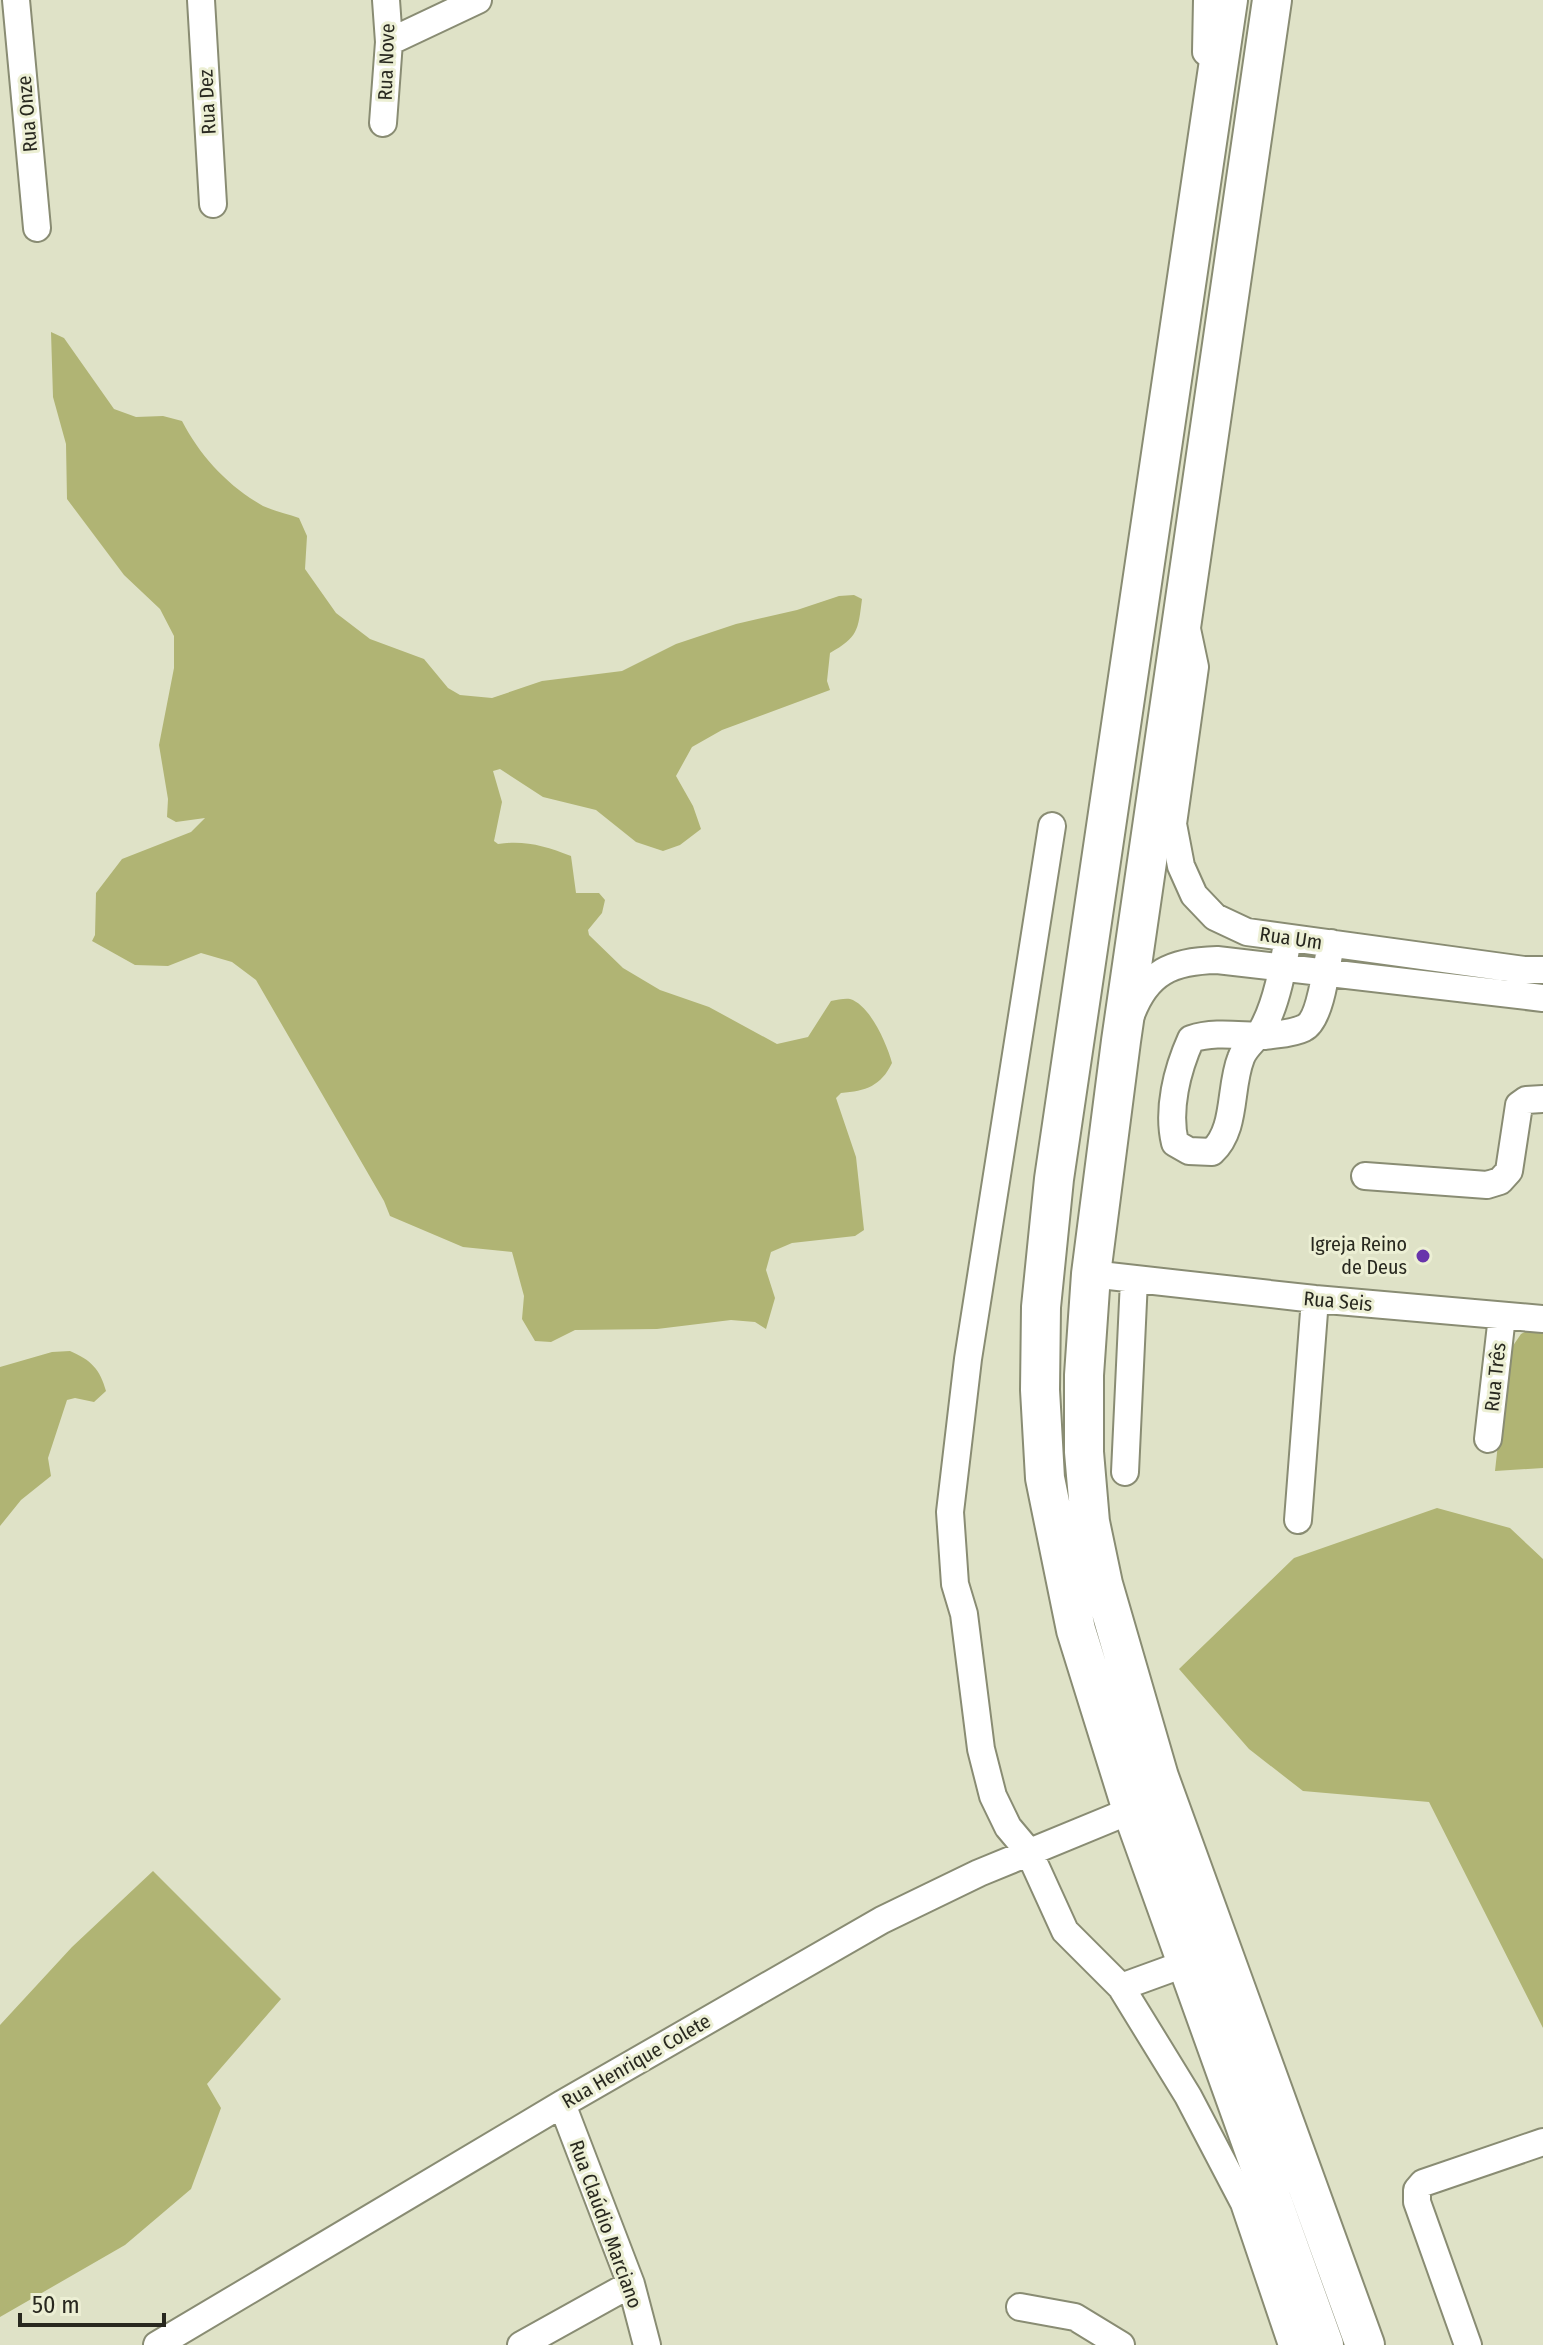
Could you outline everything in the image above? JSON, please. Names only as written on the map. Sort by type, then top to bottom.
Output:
[{"type":"highway","points":[[1228,0],[1056,1163],[1041,1307],[1040,1390],[1048,1493],[1076,1630],[1132,1810],[1324,2345]]},
{"type":"highway","points":[[1272,0],[1121,1041],[1091,1274],[1084,1375],[1084,1452],[1090,1522],[1103,1584],[1159,1777],[1365,2345]]},
{"type":"street","name":"Rua Onze","points":[[16,0],[37,228]]},
{"type":"street","name":"Rua Dez","points":[[201,0],[213,204]]},
{"type":"street","name":"Rua Nove","points":[[383,123],[389,42],[386,0]]},
{"type":"street","points":[[389,42],[478,0]]},
{"type":"street","points":[[1205,158],[1207,0]]},
{"type":"street","name":"Rua Um","points":[[1182,614],[1195,667],[1173,824],[1181,866],[1194,895],[1215,917],[1247,932],[1524,970],[1543,970]]},
{"type":"street","points":[[1052,826],[968,1359],[950,1512],[955,1584],[964,1614],[981,1749],[993,1796],[1008,1827],[1029,1852],[1065,1931],[1121,1987],[1188,2096],[1244,2203],[1292,2345]]},
{"type":"street","points":[[1288,938],[1283,968],[1266,1023],[1259,1036],[1241,1056],[1221,1144],[1212,1152],[1189,1151],[1175,1143],[1171,1124],[1175,1091],[1191,1039],[1207,1033],[1259,1036],[1305,1028],[1313,1022],[1331,943]]},
{"type":"street","points":[[1121,1041],[1139,993],[1160,972],[1187,961],[1283,968],[1543,998]]},
{"type":"street","points":[[1365,1176],[1487,1185],[1500,1181],[1509,1171],[1519,1105],[1526,1100],[1543,1099]]},
{"type":"street","name":"Rua Seis","points":[[1091,1274],[1315,1299],[1543,1319]]},
{"type":"street","points":[[1125,1472],[1134,1280]]},
{"type":"street","points":[[1298,1520],[1315,1299]]},
{"type":"street","name":"Rua Três","points":[[1488,1439],[1502,1316]]},
{"type":"street","name":"Rua Henrique Colete","points":[[157,2345],[562,2104],[882,1920],[979,1873],[1132,1810]]},
{"type":"street","points":[[1121,1987],[1187,1963]]},
{"type":"street","points":[[1188,2096],[1228,2078]]},
{"type":"street","name":"Rua Claúdio Marciano","points":[[562,2104],[631,2284],[647,2345]]},
{"type":"street","points":[[1468,2345],[1417,2202],[1417,2190],[1423,2183],[1543,2142]]},
{"type":"street","points":[[521,2345],[631,2284]]},
{"type":"street","points":[[1020,2307],[1075,2317],[1121,2345]]},
{"type":"green space","points":[[51,332],[64,338],[114,409],[136,417],[163,416],[182,421],[206,458],[227,480],[263,506],[299,518],[307,536],[305,569],[336,613],[370,639],[424,659],[448,688],[460,695],[492,698],[542,681],[622,671],[676,644],[736,624],[797,610],[839,596],[854,595],[862,599],[855,632],[830,653],[827,681],[830,690],[722,730],[692,747],[676,776],[693,806],[701,829],[680,845],[663,851],[636,842],[596,810],[543,797],[500,769],[493,771],[502,802],[494,841],[498,844],[535,845],[571,856],[576,893],[599,893],[605,900],[602,913],[588,930],[589,935],[623,968],[660,990],[709,1007],[777,1044],[808,1037],[831,1001],[843,999],[850,999],[864,1009],[882,1036],[892,1063],[888,1071],[872,1086],[841,1093],[836,1098],[856,1157],[864,1230],[855,1236],[792,1243],[771,1252],[766,1270],[775,1298],[766,1329],[755,1322],[731,1320],[657,1329],[575,1330],[551,1342],[535,1341],[522,1319],[524,1296],[512,1252],[463,1247],[390,1216],[256,980],[232,962],[201,953],[168,966],[135,965],[92,941],[95,935],[96,893],[122,859],[191,832],[205,818],[176,822],[167,817],[168,799],[159,745],[174,668],[174,636],[160,609],[124,575],[67,499],[66,444],[53,397]]},
{"type":"green space","points":[[1530,1329],[1543,1330],[1543,1468],[1495,1471],[1508,1353],[1521,1334]]},
{"type":"green space","points":[[70,1351],[94,1366],[106,1391],[94,1402],[75,1398],[67,1400],[48,1458],[51,1476],[21,1500],[0,1526],[0,1367],[52,1352]]},
{"type":"green space","points":[[1437,1508],[1510,1528],[1543,1559],[1543,2028],[1429,1802],[1303,1791],[1249,1749],[1179,1669],[1294,1558]]},
{"type":"green space","points":[[153,1871],[281,1999],[207,2084],[221,2108],[191,2189],[125,2245],[0,2317],[0,2025],[72,1947]]},
{"type":"place","name":"Igreja Reino de Deus","points":[[1423,1256]]}]
